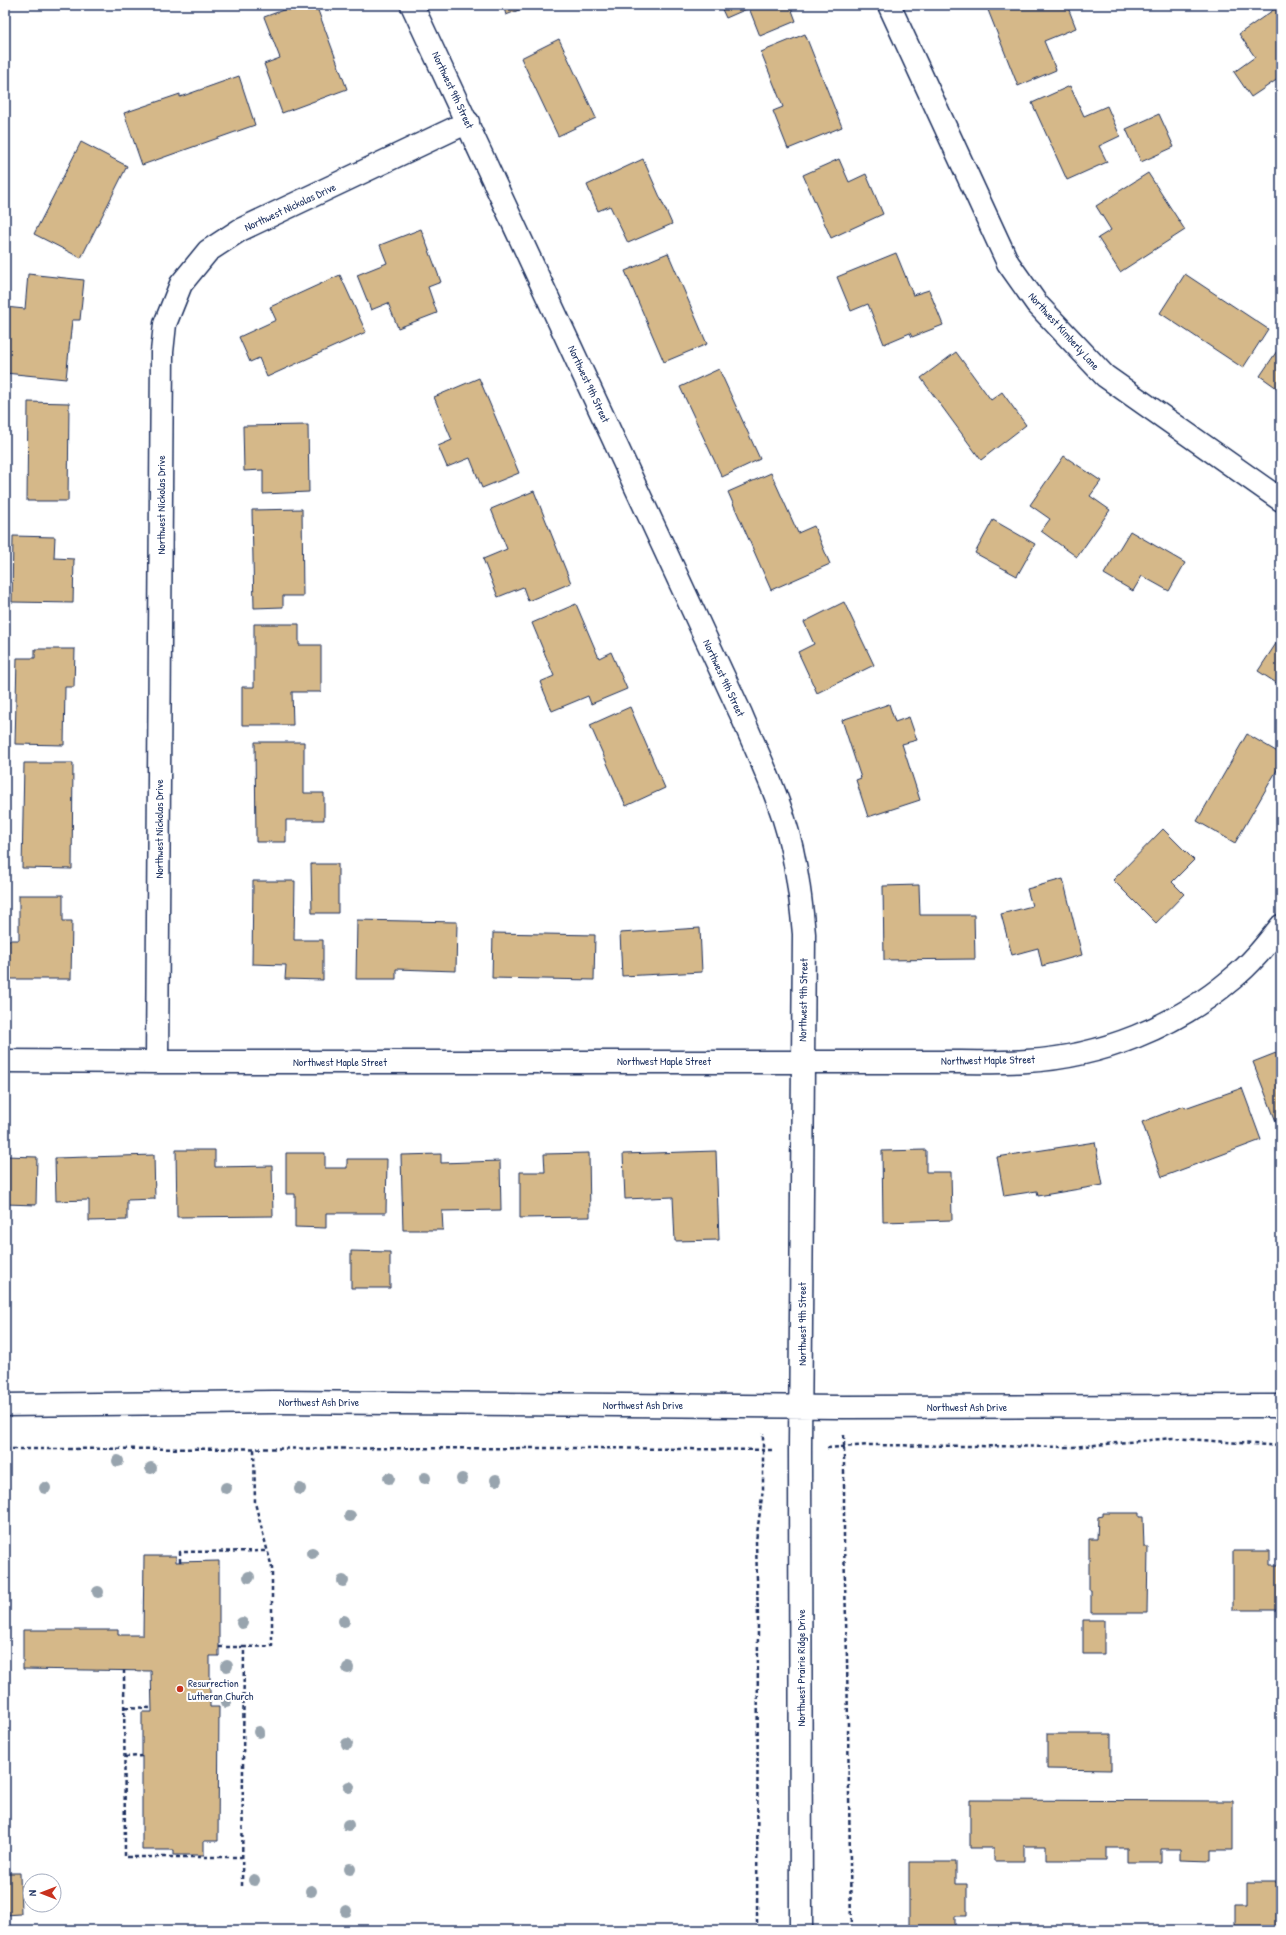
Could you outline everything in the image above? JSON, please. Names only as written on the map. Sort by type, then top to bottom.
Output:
[{"type":"street","name":"Northwest 9th Street","points":[[412,5],[468,122],[741,714],[778,802],[792,845],[801,896],[804,934],[802,1406]]},
{"type":"street","name":"Northwest Kimberly Lane","points":[[889,5],[1008,263],[1037,304],[1105,376],[1281,500]]},
{"type":"street","name":"Northwest Nickolas Drive","points":[[157,1062],[162,360],[165,324],[181,284],[208,251],[240,230],[468,122]]},
{"type":"street","name":"Northwest Maple Street","points":[[5,1061],[1028,1061],[1071,1055],[1108,1046],[1142,1035],[1175,1018],[1232,980],[1260,953],[1281,926]]},
{"type":"street","name":"Northwest Ash Drive","points":[[5,1405],[275,1402],[843,1407],[1281,1406]]},
{"type":"street","name":"Northwest Prairie Ridge Drive","points":[[801,1930],[800,1449],[802,1406]]},
{"type":"path","points":[[757,1930],[758,1618],[756,1541],[762,1489],[764,1406]]},
{"type":"path","points":[[843,1407],[851,1930]]},
{"type":"path","points":[[5,1449],[592,1448],[762,1450],[868,1445],[1073,1446],[1173,1438],[1281,1446]]},
{"type":"path","points":[[219,1647],[272,1646],[272,1568],[255,1502],[254,1448]]},
{"type":"path","points":[[180,1562],[180,1552],[268,1551]]},
{"type":"path","points":[[242,1886],[244,1647]]},
{"type":"path","points":[[124,1670],[125,1857],[242,1857]]},
{"type":"path","points":[[125,1707],[152,1708]]},
{"type":"path","points":[[125,1756],[142,1756]]},
{"type":"building","points":[[297,5],[316,5],[347,89],[282,113],[264,64],[280,58],[264,17]]},
{"type":"building","points":[[503,5],[532,5],[506,15]]},
{"type":"building","points":[[720,5],[790,5],[796,21],[760,36],[749,8],[726,18]]},
{"type":"building","points":[[986,5],[1067,5],[1076,28],[1044,41],[1056,70],[1018,86]]},
{"type":"building","points":[[1279,6],[1281,8],[1281,77],[1251,97],[1234,72],[1255,57],[1239,34]]},
{"type":"building","points":[[805,34],[842,127],[788,149],[773,111],[783,107],[761,52]]},
{"type":"building","points":[[559,39],[596,118],[558,136],[521,58]]},
{"type":"building","points":[[239,76],[255,125],[142,165],[124,113],[180,94],[180,97]]},
{"type":"building","points":[[1070,86],[1084,116],[1107,106],[1120,136],[1099,146],[1107,162],[1067,180],[1032,103]]},
{"type":"building","points":[[1159,114],[1174,147],[1141,162],[1126,129]]},
{"type":"building","points":[[81,142],[127,166],[81,258],[34,234]]},
{"type":"building","points":[[643,159],[672,224],[628,243],[610,206],[598,211],[587,185]]},
{"type":"building","points":[[839,159],[849,182],[866,174],[883,214],[831,238],[803,175]]},
{"type":"building","points":[[1148,173],[1185,230],[1120,272],[1098,238],[1111,230],[1096,206]]},
{"type":"building","points":[[421,229],[441,282],[428,287],[437,313],[398,328],[388,303],[371,310],[357,275],[387,263],[380,245]]},
{"type":"building","points":[[668,253],[707,344],[664,362],[625,271]]},
{"type":"building","points":[[896,253],[913,295],[929,290],[943,325],[912,337],[910,333],[884,344],[868,304],[851,311],[837,277]]},
{"type":"building","points":[[28,274],[84,280],[80,320],[72,320],[66,379],[5,373],[8,335],[5,335],[5,307],[25,309]]},
{"type":"building","points":[[1185,274],[1268,329],[1243,368],[1160,313]]},
{"type":"building","points":[[340,275],[366,332],[267,377],[259,358],[250,362],[239,337],[276,320],[270,307]]},
{"type":"building","points":[[1281,345],[1281,391],[1260,376]]},
{"type":"building","points":[[956,352],[991,400],[1002,392],[1026,425],[981,460],[921,378]]},
{"type":"building","points":[[719,369],[760,459],[722,477],[680,387]]},
{"type":"building","points":[[479,378],[519,473],[482,488],[470,458],[447,467],[438,446],[452,440],[434,397]]},
{"type":"building","points":[[28,402],[69,403],[68,501],[27,501]]},
{"type":"building","points":[[308,425],[309,492],[263,494],[263,470],[244,471],[243,426]]},
{"type":"building","points":[[1064,456],[1101,481],[1090,496],[1110,510],[1077,557],[1041,531],[1050,519],[1030,505]]},
{"type":"building","points":[[771,473],[798,533],[814,526],[830,564],[771,590],[728,492]]},
{"type":"building","points":[[534,491],[571,583],[528,601],[523,587],[498,597],[483,559],[507,549],[491,509]]},
{"type":"building","points":[[302,509],[303,596],[283,596],[283,607],[254,608],[252,510]]},
{"type":"building","points":[[993,520],[1035,544],[1017,576],[975,553]]},
{"type":"building","points":[[1130,531],[1185,563],[1169,591],[1142,576],[1133,591],[1104,574]]},
{"type":"building","points":[[13,536],[55,537],[54,558],[74,559],[73,603],[12,602]]},
{"type":"building","points":[[844,602],[874,665],[817,693],[798,652],[814,644],[804,622]]},
{"type":"building","points":[[576,604],[599,658],[611,652],[627,689],[591,704],[588,696],[552,711],[540,682],[554,676],[532,623]]},
{"type":"building","points":[[254,624],[299,624],[299,645],[321,645],[321,692],[292,692],[293,725],[242,725],[242,687],[254,687]]},
{"type":"building","points":[[1281,636],[1281,686],[1258,671]]},
{"type":"building","points":[[35,649],[75,649],[74,687],[65,687],[64,745],[15,744],[17,658],[35,658]]},
{"type":"building","points":[[889,704],[895,722],[909,717],[917,740],[902,744],[920,800],[868,817],[856,780],[861,778],[842,720]]},
{"type":"building","points":[[630,707],[665,788],[626,806],[590,725]]},
{"type":"building","points":[[1247,734],[1281,754],[1281,763],[1235,843],[1197,821]]},
{"type":"building","points":[[255,742],[304,742],[304,793],[324,793],[324,820],[286,820],[286,842],[256,842]]},
{"type":"building","points":[[24,763],[73,763],[72,869],[22,868]]},
{"type":"building","points":[[1163,829],[1194,860],[1172,882],[1184,894],[1156,923],[1113,880]]},
{"type":"building","points":[[311,864],[338,864],[338,913],[312,913]]},
{"type":"building","points":[[1063,879],[1082,955],[1042,966],[1038,948],[1012,955],[1001,914],[1032,906],[1027,889]]},
{"type":"building","points":[[253,881],[295,881],[294,940],[323,940],[323,980],[285,979],[286,965],[252,964]]},
{"type":"building","points":[[919,885],[920,915],[974,915],[975,959],[884,960],[883,886]]},
{"type":"building","points":[[19,895],[63,895],[63,921],[72,921],[71,979],[5,979],[5,940],[19,940]]},
{"type":"building","points":[[357,920],[457,922],[456,971],[396,969],[396,979],[356,979]]},
{"type":"building","points":[[700,928],[702,972],[622,976],[620,933]]},
{"type":"building","points":[[493,933],[595,935],[594,980],[492,978]]},
{"type":"building","points":[[1281,1051],[1281,1122],[1277,1124],[1253,1062]]},
{"type":"building","points":[[1242,1088],[1261,1140],[1162,1177],[1142,1122],[1184,1106],[1185,1108]]},
{"type":"building","points":[[1095,1142],[1103,1185],[1038,1196],[1037,1191],[1004,1196],[997,1157]]},
{"type":"building","points":[[176,1150],[215,1150],[215,1167],[272,1166],[273,1216],[177,1217]]},
{"type":"building","points":[[926,1150],[926,1172],[951,1172],[952,1220],[883,1222],[882,1151]]},
{"type":"building","points":[[716,1151],[719,1240],[675,1241],[673,1197],[625,1199],[623,1154]]},
{"type":"building","points":[[286,1153],[325,1153],[325,1168],[347,1168],[347,1159],[387,1159],[386,1213],[326,1213],[326,1228],[295,1227],[295,1194],[286,1194]]},
{"type":"building","points":[[589,1153],[590,1217],[520,1218],[520,1172],[545,1172],[544,1154]]},
{"type":"building","points":[[441,1154],[441,1163],[500,1161],[501,1210],[442,1211],[443,1230],[403,1230],[401,1155]]},
{"type":"building","points":[[154,1155],[155,1199],[127,1200],[127,1220],[89,1221],[89,1200],[56,1201],[55,1158]]},
{"type":"building","points":[[5,1156],[37,1157],[36,1205],[5,1204]]},
{"type":"building","points":[[351,1251],[390,1252],[390,1288],[351,1288]]},
{"type":"building","points":[[1103,1513],[1139,1513],[1139,1517],[1143,1517],[1144,1547],[1148,1547],[1147,1613],[1091,1613],[1091,1590],[1089,1590],[1089,1539],[1097,1539],[1098,1517],[1103,1516]]},
{"type":"building","points":[[1233,1551],[1270,1551],[1270,1565],[1281,1565],[1281,1610],[1233,1610]]},
{"type":"building","name":"Resurrection Lutheran Church","points":[[144,1556],[176,1556],[176,1562],[219,1561],[219,1656],[210,1656],[210,1707],[219,1707],[218,1841],[204,1841],[204,1855],[174,1855],[174,1850],[142,1850],[142,1712],[152,1712],[151,1671],[23,1669],[23,1630],[118,1630],[118,1635],[143,1635]]},
{"type":"building","points":[[1083,1620],[1104,1620],[1104,1654],[1083,1654]]},
{"type":"building","points":[[1047,1734],[1111,1734],[1111,1770],[1047,1769]]},
{"type":"building","points":[[970,1800],[1233,1801],[1233,1850],[1210,1850],[1210,1861],[1180,1860],[1180,1849],[1161,1849],[1161,1862],[1127,1862],[1127,1848],[1106,1848],[1106,1860],[1046,1860],[1046,1846],[1024,1846],[1024,1861],[994,1861],[994,1848],[970,1848]]},
{"type":"building","points":[[909,1862],[956,1862],[956,1884],[967,1884],[967,1916],[955,1916],[955,1930],[909,1930]]},
{"type":"building","points":[[5,1873],[20,1873],[21,1914],[5,1915]]},
{"type":"building","points":[[1247,1882],[1281,1882],[1281,1930],[1235,1930],[1235,1904],[1247,1904]]},
{"type":"place","name":"Resurrection Lutheran Church","points":[[180,1689]]}]
